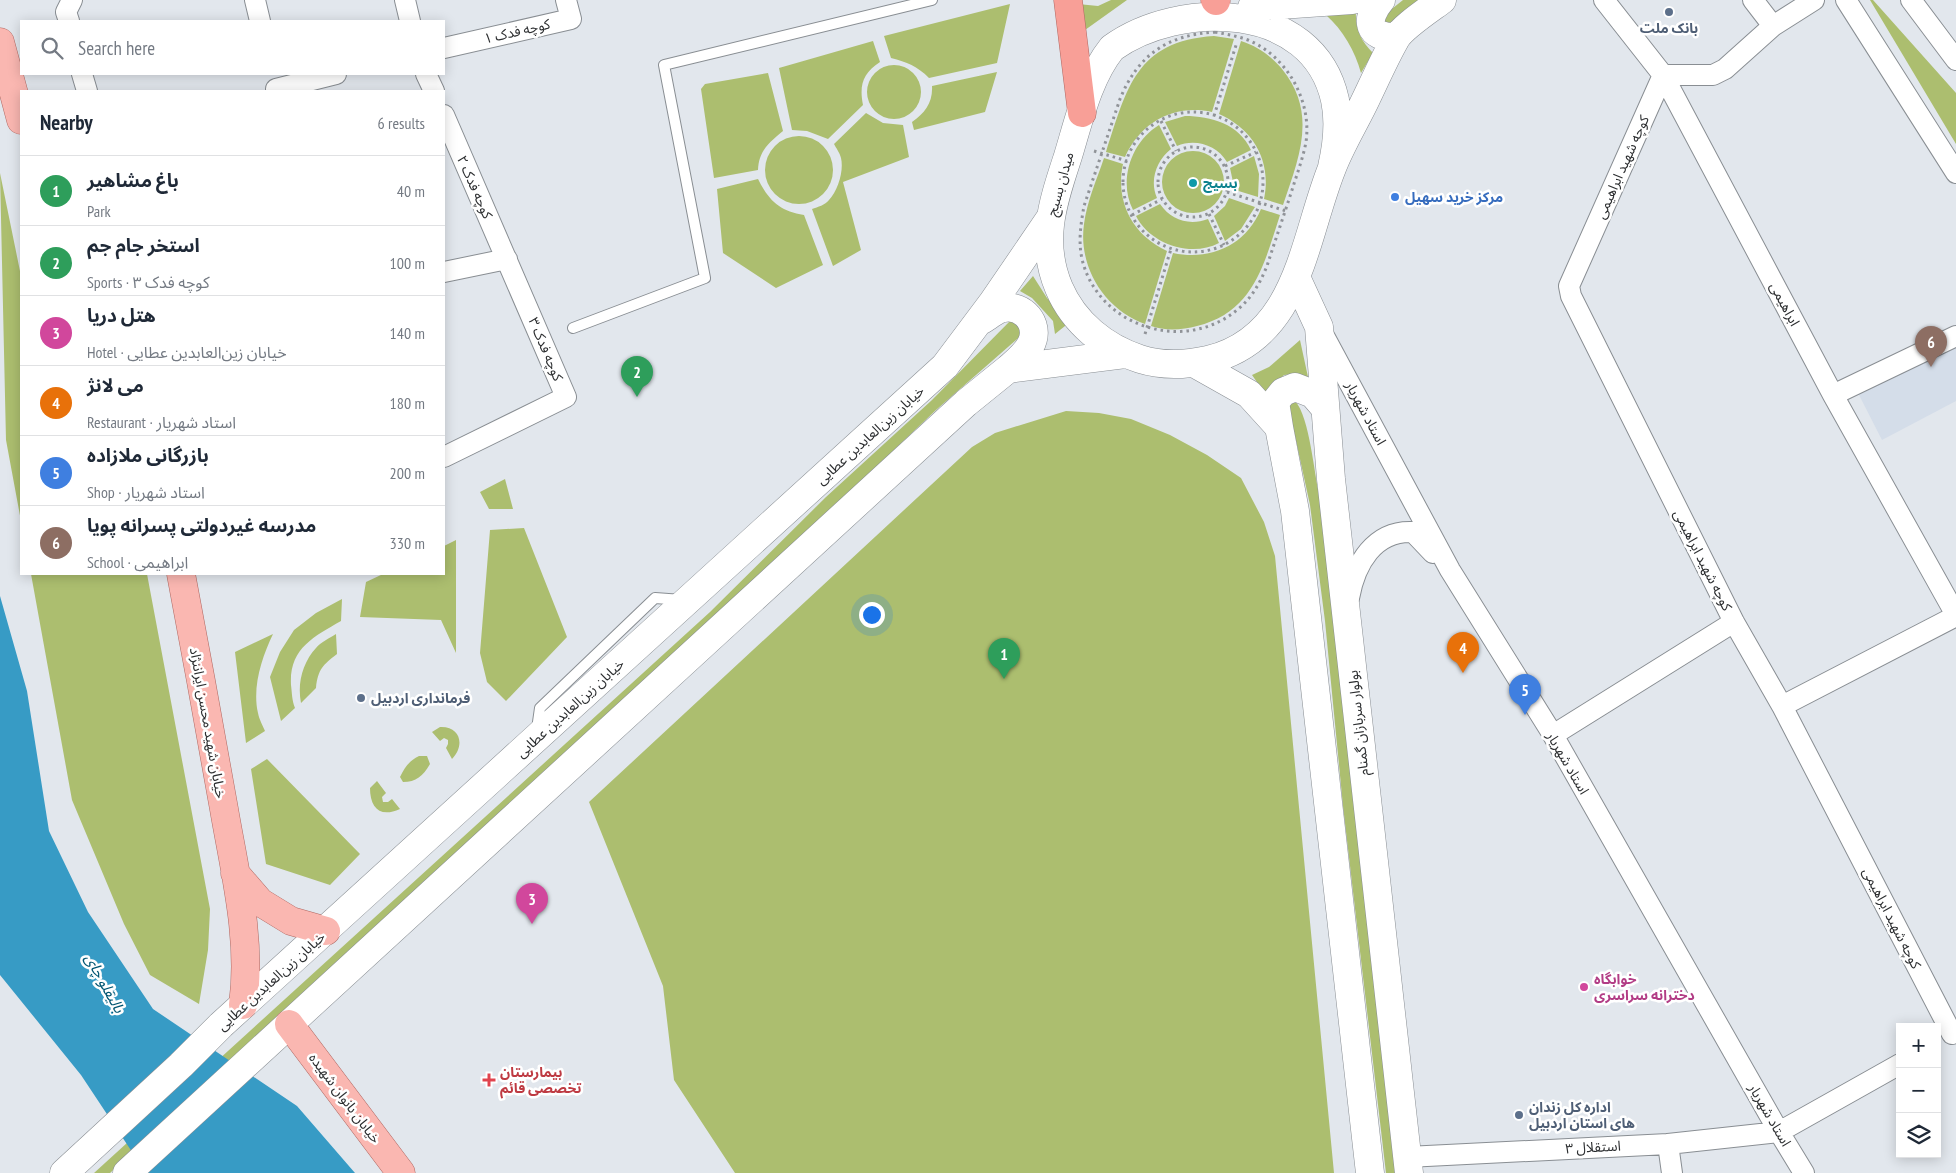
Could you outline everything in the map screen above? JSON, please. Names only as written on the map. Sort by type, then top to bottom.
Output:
[{"type":"highway","points":[[1068,0],[1082,113]]},
{"type":"main road","name":"میدان بسیج","points":[[1215,0],[1239,4],[1262,11],[1282,22],[1295,32],[1316,56],[1327,76],[1335,98],[1338,122],[1337,146],[1332,167],[1296,277],[1288,298],[1274,317],[1258,334],[1239,348],[1194,363],[1171,364],[1131,356],[1104,342],[1086,328],[1059,289],[1048,243],[1049,220],[1054,198],[1082,113],[1099,67],[1112,48],[1129,31],[1148,17],[1192,2],[1215,0]]},
{"type":"main road","points":[[1248,7],[1352,0]]},
{"type":"main road","points":[[1381,0],[1374,8],[1370,18],[1372,28],[1378,35],[1386,37],[1396,36]]},
{"type":"main road","points":[[1332,167],[1396,36],[1442,0]]},
{"type":"main road","points":[[0,42],[20,116]]},
{"type":"main road","name":"خیابان زین‌العابدین عطایی","points":[[64,1173],[181,1065],[213,1032],[945,366],[1049,220]]},
{"type":"main road","name":"بولوار سربازان گمنام","points":[[1296,277],[1319,326],[1325,408],[1346,614],[1408,1165]]},
{"type":"main road","points":[[127,1173],[966,403],[1008,369],[1024,354],[1033,340],[1034,325],[1028,315],[1016,308],[1001,309],[978,322]]},
{"type":"main road","points":[[1008,369],[1131,356]]},
{"type":"main road","points":[[1194,363],[1249,394],[1279,427]]},
{"type":"main road","points":[[1325,408],[1313,394],[1295,387],[1282,392],[1275,402],[1295,511],[1370,1173]]},
{"type":"main road","name":"خیابان شهید محسن ایراننژاد","points":[[182,575],[235,873],[246,954],[246,981],[243,1005]]},
{"type":"main road","points":[[235,873],[260,902],[292,921],[326,931]]},
{"type":"main road","name":"خیابان بانوان شهیده","points":[[289,1024],[401,1173]]},
{"type":"street","points":[[68,20],[66,12],[72,0]]},
{"type":"street","points":[[255,0],[260,20]]},
{"type":"street","points":[[405,0],[410,20]]},
{"type":"street","name":"کوچه فدک ۱","points":[[445,48],[571,19],[566,0]]},
{"type":"street","name":"ابراهیمی","points":[[1604,0],[1663,74],[1833,394],[1956,615]]},
{"type":"street","points":[[1753,0],[1773,26]]},
{"type":"street","points":[[1663,74],[1713,75],[1725,69],[1773,26],[1814,0]]},
{"type":"street","points":[[1846,0],[1955,169]]},
{"type":"street","points":[[1911,0],[1956,60]]},
{"type":"street","name":"کوچه شهید ابراهیمی","points":[[1663,74],[1569,286],[1571,296],[1734,622],[1782,706],[1949,1036]]},
{"type":"street","points":[[82,75],[87,90]]},
{"type":"street","points":[[275,85],[330,75]]},
{"type":"street","points":[[426,75],[434,90]]},
{"type":"street","name":"کوچه فدک ۲","points":[[445,117],[507,259]]},
{"type":"street","points":[[445,272],[507,259]]},
{"type":"street","name":"کوچه فدک ۳","points":[[445,458],[566,397],[507,259]]},
{"type":"street","name":"استاد شهریار","points":[[1319,326],[1450,570],[1553,735],[1804,1173]]},
{"type":"street","points":[[1833,394],[1956,336]]},
{"type":"street","points":[[1346,614],[1352,579],[1374,546],[1393,534],[1413,532],[1450,570]]},
{"type":"street","points":[[1782,706],[1956,615]]},
{"type":"street","points":[[1553,735],[1734,622]]},
{"type":"street","points":[[1779,1132],[1896,1066]]},
{"type":"street","name":"استقلال ۳","points":[[1408,1165],[1668,1144],[1779,1132]]},
{"type":"street","points":[[1668,1144],[1672,1173]]},
{"type":"lane","points":[[573,328],[706,278],[664,65],[932,0]]},
{"type":"path","points":[[1214,116],[1248,7]]},
{"type":"path","points":[[1215,32],[1239,37],[1265,49],[1278,60],[1290,74],[1304,106],[1306,141],[1285,211],[1260,282],[1238,310],[1223,320],[1207,327],[1190,331],[1172,332],[1147,328],[1122,316],[1108,305],[1088,276],[1082,259],[1080,241],[1084,206],[1126,82],[1136,68],[1149,55],[1164,45],[1180,38],[1197,33],[1215,32]]},
{"type":"path","points":[[1200,112],[1214,116],[1229,122],[1242,132],[1256,152],[1262,173],[1263,189],[1260,203],[1253,219],[1244,231],[1224,245],[1202,252],[1171,249],[1157,243],[1145,233],[1128,207],[1124,192],[1124,176],[1127,161],[1133,146],[1143,134],[1160,121],[1184,113],[1200,112]]},
{"type":"path","points":[[1160,121],[1176,152]]},
{"type":"path","points":[[1072,145],[1127,161]]},
{"type":"path","points":[[1182,148],[1204,148],[1214,154],[1225,166],[1229,182],[1227,192],[1222,204],[1209,214],[1193,218],[1182,216],[1172,212],[1162,199],[1158,182],[1159,171],[1164,161],[1182,148]]},
{"type":"path","points":[[1225,166],[1256,152]]},
{"type":"path","points":[[1227,192],[1315,221]]},
{"type":"path","points":[[1132,215],[1162,199]]},
{"type":"path","points":[[1209,214],[1224,245]]},
{"type":"path","points":[[1131,356],[1147,328],[1171,249]]},
{"type":"shaded area","points":[[1956,341],[1956,401],[1882,440],[1858,393]]},
{"type":"green space","points":[[1111,0],[1127,0],[1085,30],[1078,4],[1098,6]]},
{"type":"green space","points":[[1403,0],[1418,0],[1391,23],[1387,25],[1382,23],[1383,16]]},
{"type":"green space","points":[[1870,0],[1873,0],[1956,93],[1956,144]]},
{"type":"green space","points":[[1010,4],[997,63],[929,78],[912,65],[891,58],[884,36]]},
{"type":"green space","points":[[1356,12],[1360,34],[1365,44],[1373,53],[1361,73],[1348,41],[1326,15]]},
{"type":"green space","points":[[1214,36],[1234,39],[1212,112],[1198,110],[1172,113],[1160,118],[1140,134],[1125,157],[1106,152],[1129,88],[1151,58],[1167,47],[1188,40]]},
{"type":"green space","points":[[873,41],[880,62],[866,75],[864,80],[862,86],[863,105],[828,139],[807,131],[792,130],[779,68]]},
{"type":"green space","points":[[1241,41],[1258,49],[1278,64],[1293,86],[1300,102],[1302,136],[1295,170],[1283,205],[1264,199],[1265,172],[1262,159],[1250,137],[1242,128],[1219,114]]},
{"type":"green space","points":[[889,65],[899,65],[909,69],[917,77],[921,92],[917,107],[909,115],[899,119],[889,119],[879,115],[871,107],[867,97],[867,87],[871,77],[879,69]]},
{"type":"green space","points":[[997,72],[985,112],[914,130],[912,122],[921,115],[930,102],[932,86]]},
{"type":"green space","points":[[768,73],[783,131],[769,143],[763,152],[760,157],[758,170],[714,178],[701,89],[705,84]]},
{"type":"green space","points":[[866,113],[883,123],[903,125],[909,157],[843,182],[861,250],[833,266],[812,209],[827,202],[840,180],[842,163],[839,152],[834,144]]},
{"type":"green space","points":[[1185,116],[1195,116],[1223,123],[1239,134],[1251,150],[1227,162],[1212,147],[1198,143],[1177,146],[1165,122]]},
{"type":"green space","points":[[1159,125],[1171,149],[1158,165],[1154,177],[1157,198],[1133,210],[1127,187],[1130,163],[1141,141]]},
{"type":"green space","points":[[792,136],[806,136],[818,141],[828,151],[833,163],[833,177],[828,189],[818,199],[806,204],[792,204],[780,199],[770,189],[765,177],[765,163],[770,151],[780,141]]},
{"type":"green space","points":[[1187,151],[1199,151],[1215,160],[1222,170],[1224,182],[1222,194],[1215,204],[1199,213],[1187,213],[1176,208],[1167,199],[1162,188],[1162,176],[1167,165],[1176,156]]},
{"type":"green space","points":[[1254,156],[1259,174],[1258,197],[1232,189],[1233,182],[1230,168]]},
{"type":"green space","points":[[1104,158],[1123,164],[1122,191],[1124,204],[1129,215],[1144,236],[1167,251],[1145,324],[1117,308],[1106,297],[1090,271],[1085,256],[1083,240],[1085,215]]},
{"type":"green space","points":[[0,173],[20,271],[20,516],[6,440]]},
{"type":"green space","points":[[758,179],[766,193],[776,204],[788,211],[804,215],[823,265],[776,288],[723,253],[717,189]]},
{"type":"green space","points":[[1229,198],[1255,207],[1241,229],[1225,241],[1214,216],[1225,206]]},
{"type":"green space","points":[[1160,204],[1164,210],[1175,218],[1187,222],[1208,219],[1219,243],[1196,249],[1172,246],[1161,241],[1142,226],[1136,216]]},
{"type":"green space","points":[[1261,209],[1280,215],[1262,268],[1244,298],[1232,310],[1216,319],[1197,326],[1162,329],[1151,326],[1173,253],[1201,255],[1226,248],[1246,232]]},
{"type":"green space","points":[[1033,276],[1047,298],[1070,322],[1055,334],[1053,321],[1032,298],[1020,291]]},
{"type":"green space","points":[[1010,321],[1018,321],[1023,334],[936,410],[834,507],[110,1173],[94,1173],[710,612],[826,497],[932,400]]},
{"type":"green space","points":[[1300,340],[1308,377],[1295,374],[1284,375],[1277,382],[1268,398],[1252,375],[1269,367]]},
{"type":"green space","points":[[1295,401],[1300,409],[1308,433],[1320,498],[1398,1173],[1386,1173],[1343,806],[1325,621],[1310,505],[1288,404]]},
{"type":"green space","points":[[1066,411],[1099,413],[1131,419],[1170,435],[1207,455],[1241,478],[1264,522],[1275,556],[1334,1173],[735,1173],[674,1080],[663,986],[589,802],[972,447],[995,433]]},
{"type":"green space","points":[[505,479],[513,509],[489,509],[480,492]]},
{"type":"green space","points":[[524,528],[567,637],[506,701],[487,682],[480,653],[490,530]]},
{"type":"green space","points":[[456,540],[456,653],[441,620],[360,617],[366,582],[381,575],[445,575],[445,546]]},
{"type":"green space","points":[[31,575],[147,575],[210,909],[208,950],[199,1004],[150,975],[124,924],[72,800]]},
{"type":"green space","points":[[342,599],[341,621],[312,639],[299,653],[294,662],[291,673],[291,685],[295,708],[281,721],[270,677],[280,652],[294,630],[316,613]]},
{"type":"green space","points":[[273,634],[259,672],[256,693],[256,703],[265,731],[246,743],[235,652]]},
{"type":"green space","points":[[336,634],[337,654],[322,668],[318,676],[316,688],[301,703],[300,688],[304,666],[318,646]]},
{"type":"green space","points":[[440,727],[453,730],[459,738],[459,748],[452,759],[446,748],[448,740],[444,738],[440,741],[432,732]]},
{"type":"green space","points":[[419,756],[427,756],[430,764],[419,778],[403,782],[400,777],[404,770],[410,762]]},
{"type":"green space","points":[[267,759],[360,854],[330,885],[266,864],[251,769]]},
{"type":"green space","points":[[377,781],[386,793],[382,797],[383,802],[388,802],[392,799],[400,809],[393,812],[382,812],[374,806],[370,795],[370,788]]},
{"type":"water","name":"بالیقلو چای","points":[[0,596],[27,691],[49,831],[88,912],[153,1009],[297,1106],[355,1173],[146,1173],[81,1075],[0,975]]},
{"type":"place","name":"بانک ملت","points":[[1669,12]]},
{"type":"place","name":"بسیج","points":[[1193,183]]},
{"type":"place","name":"مرکز خرید سهیل","points":[[1395,197]]},
{"type":"place","name":"مدرسه غیردولتی پسرانه پویا","points":[[1931,367]]},
{"type":"place","name":"استخر جام جم","points":[[637,397]]},
{"type":"place","name":"می لانژ","points":[[1463,673]]},
{"type":"place","name":"باغ مشاهیر","points":[[1004,679]]},
{"type":"place","name":"فرمانداری اردبیل","points":[[361,698]]},
{"type":"place","name":"بازرگانی ملازاده","points":[[1525,715]]},
{"type":"place","name":"هتل دریا","points":[[532,924]]},
{"type":"place","name":"خوابگاه دخترانه سراسری","points":[[1584,987]]},
{"type":"place","name":"بیمارستان تخصصی قائم","points":[[489,1080]]},
{"type":"place","name":"اداره کل زندان های استان اردبیل","points":[[1519,1115]]}]
